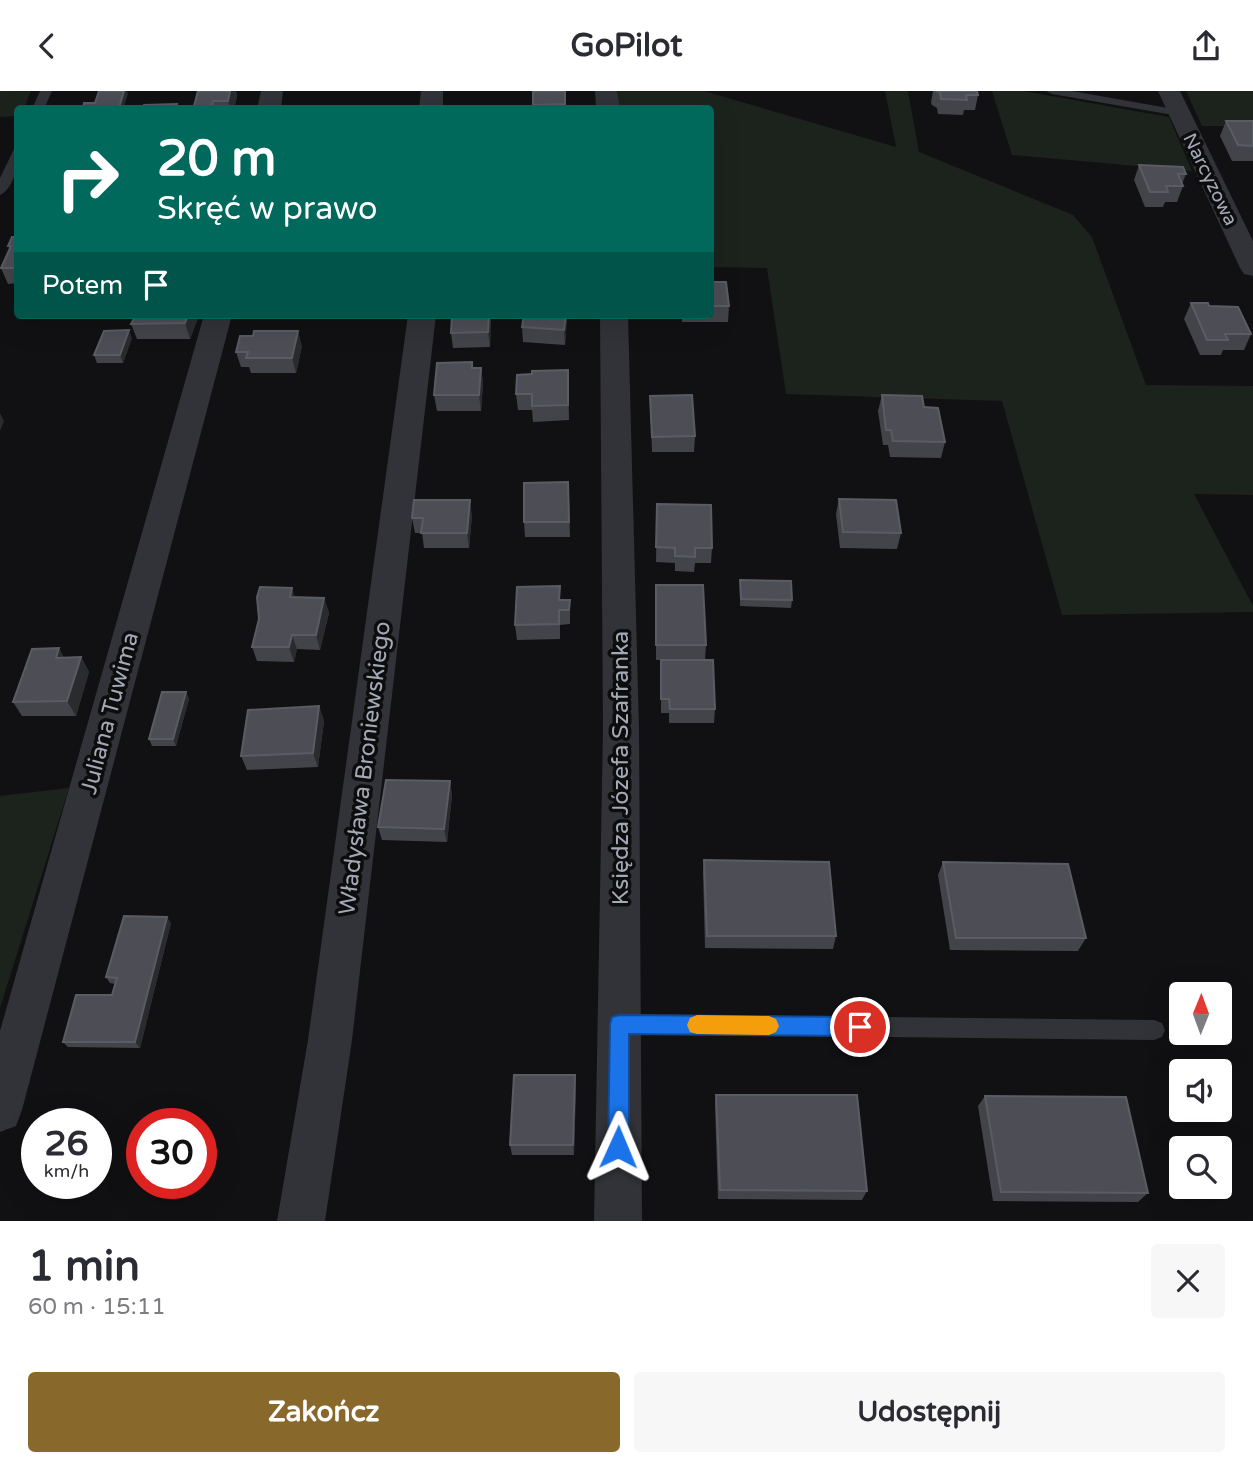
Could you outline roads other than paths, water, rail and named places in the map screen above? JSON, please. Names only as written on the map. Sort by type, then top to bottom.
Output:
[{"type":"street","name":"Narcyzowa","points":[[1174,102],[1253,268]]},
{"type":"street","name":"Juliana Tuwima","points":[[0,1110],[217,319]]},
{"type":"street","name":"Władysława Broniewskiego","points":[[301,1221],[330,1040],[421,319]]},
{"type":"street","name":"Księdza Józefa Szafranka","points":[[614,319],[621,729],[618,1221]]},
{"type":"lane","points":[[1052,91],[1174,102]]},
{"type":"lane","points":[[0,191],[14,161]]},
{"type":"lane","points":[[619,1024],[1154,1030]]}]
